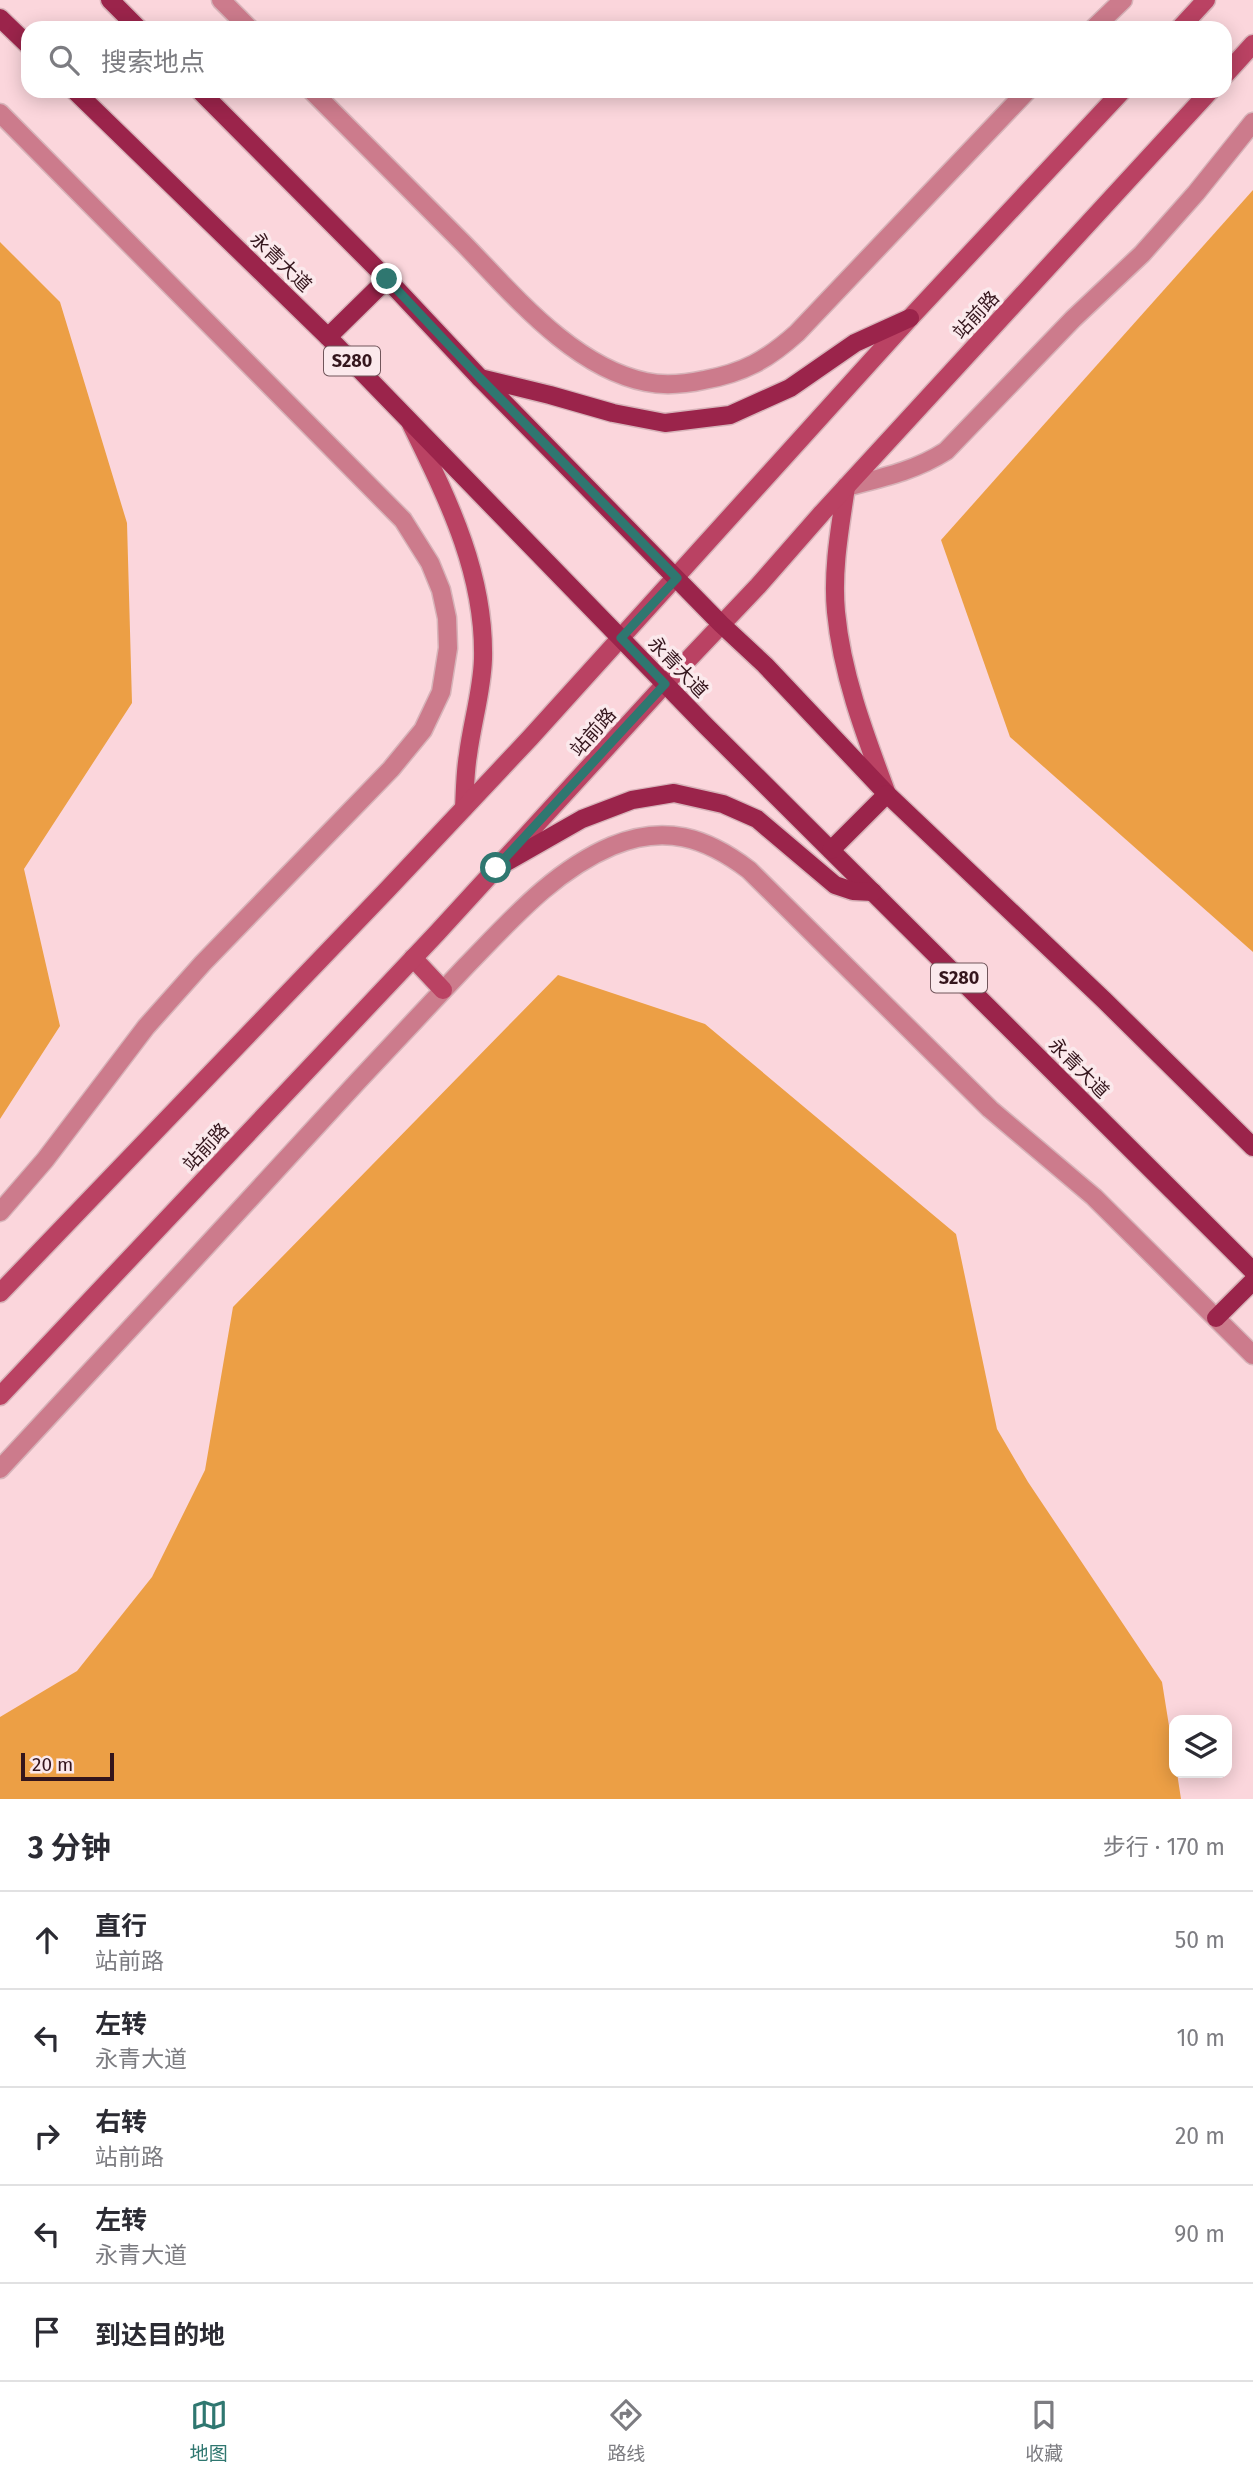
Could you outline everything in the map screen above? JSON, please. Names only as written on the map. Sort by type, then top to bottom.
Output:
[{"type":"main road","points":[[110,0],[131,21]]},
{"type":"main road","points":[[1186,21],[1206,0]]},
{"type":"main road","points":[[0,18],[21,38]]},
{"type":"main road","points":[[1232,67],[1253,44]]},
{"type":"main road","name":"永青大道","points":[[82,98],[328,337],[665,684],[1253,1271]]},
{"type":"main road","points":[[207,98],[387,279],[721,624],[765,665],[887,794],[1104,1000],[1253,1147]]},
{"type":"main road","points":[[0,1293],[464,808],[677,578],[706,541],[909,318],[1115,98]]},
{"type":"main road","name":"站前路","points":[[0,1396],[413,958],[758,586],[1204,98]]},
{"type":"main road","points":[[328,337],[387,279]]},
{"type":"main road","points":[[480,378],[613,414],[665,423],[730,415],[790,388],[855,343],[909,318]]},
{"type":"main road","points":[[410,421],[449,503],[481,604],[483,661],[468,754],[464,808]]},
{"type":"main road","points":[[846,487],[837,548],[836,611],[849,683],[887,794]]},
{"type":"main road","points":[[496,868],[582,819],[632,800],[674,793],[723,804],[757,820],[835,885],[853,891],[873,892]]},
{"type":"main road","points":[[831,850],[887,794]]},
{"type":"main road","points":[[413,958],[443,990]]},
{"type":"main road","points":[[1216,1318],[1253,1281]]},
{"type":"street","points":[[221,0],[242,21]]},
{"type":"street","points":[[1102,21],[1124,0]]},
{"type":"street","points":[[319,98],[532,313],[576,349],[609,369],[646,382],[683,384],[719,378],[747,369],[773,355],[797,334],[1020,98]]},
{"type":"street","points":[[0,113],[403,520],[430,563],[442,590],[447,618],[448,649],[441,692],[423,730],[391,769],[203,963],[146,1027],[45,1160],[0,1212]]},
{"type":"street","points":[[846,487],[899,473],[928,462],[946,451],[1073,319],[1142,254],[1253,122]]},
{"type":"street","points":[[0,1469],[518,912],[568,870],[611,846],[640,836],[680,835],[710,845],[749,870],[990,1109],[1094,1197],[1253,1355]]},
{"type":"shaded area","points":[[1253,190],[1253,952],[1010,737],[941,540]]},
{"type":"shaded area","points":[[0,242],[60,302],[127,523],[132,703],[24,869],[60,1026],[0,1119]]},
{"type":"shaded area","points":[[558,975],[705,1024],[956,1234],[997,1429],[1028,1482],[1162,1682],[1169,1726],[1169,1778],[1178,1778],[1181,1799],[0,1799],[0,1717],[77,1671],[152,1577],[205,1470],[233,1307]]},
{"type":"route","points":[[387,279],[480,378],[677,578],[621,638],[665,684],[496,868]]}]
